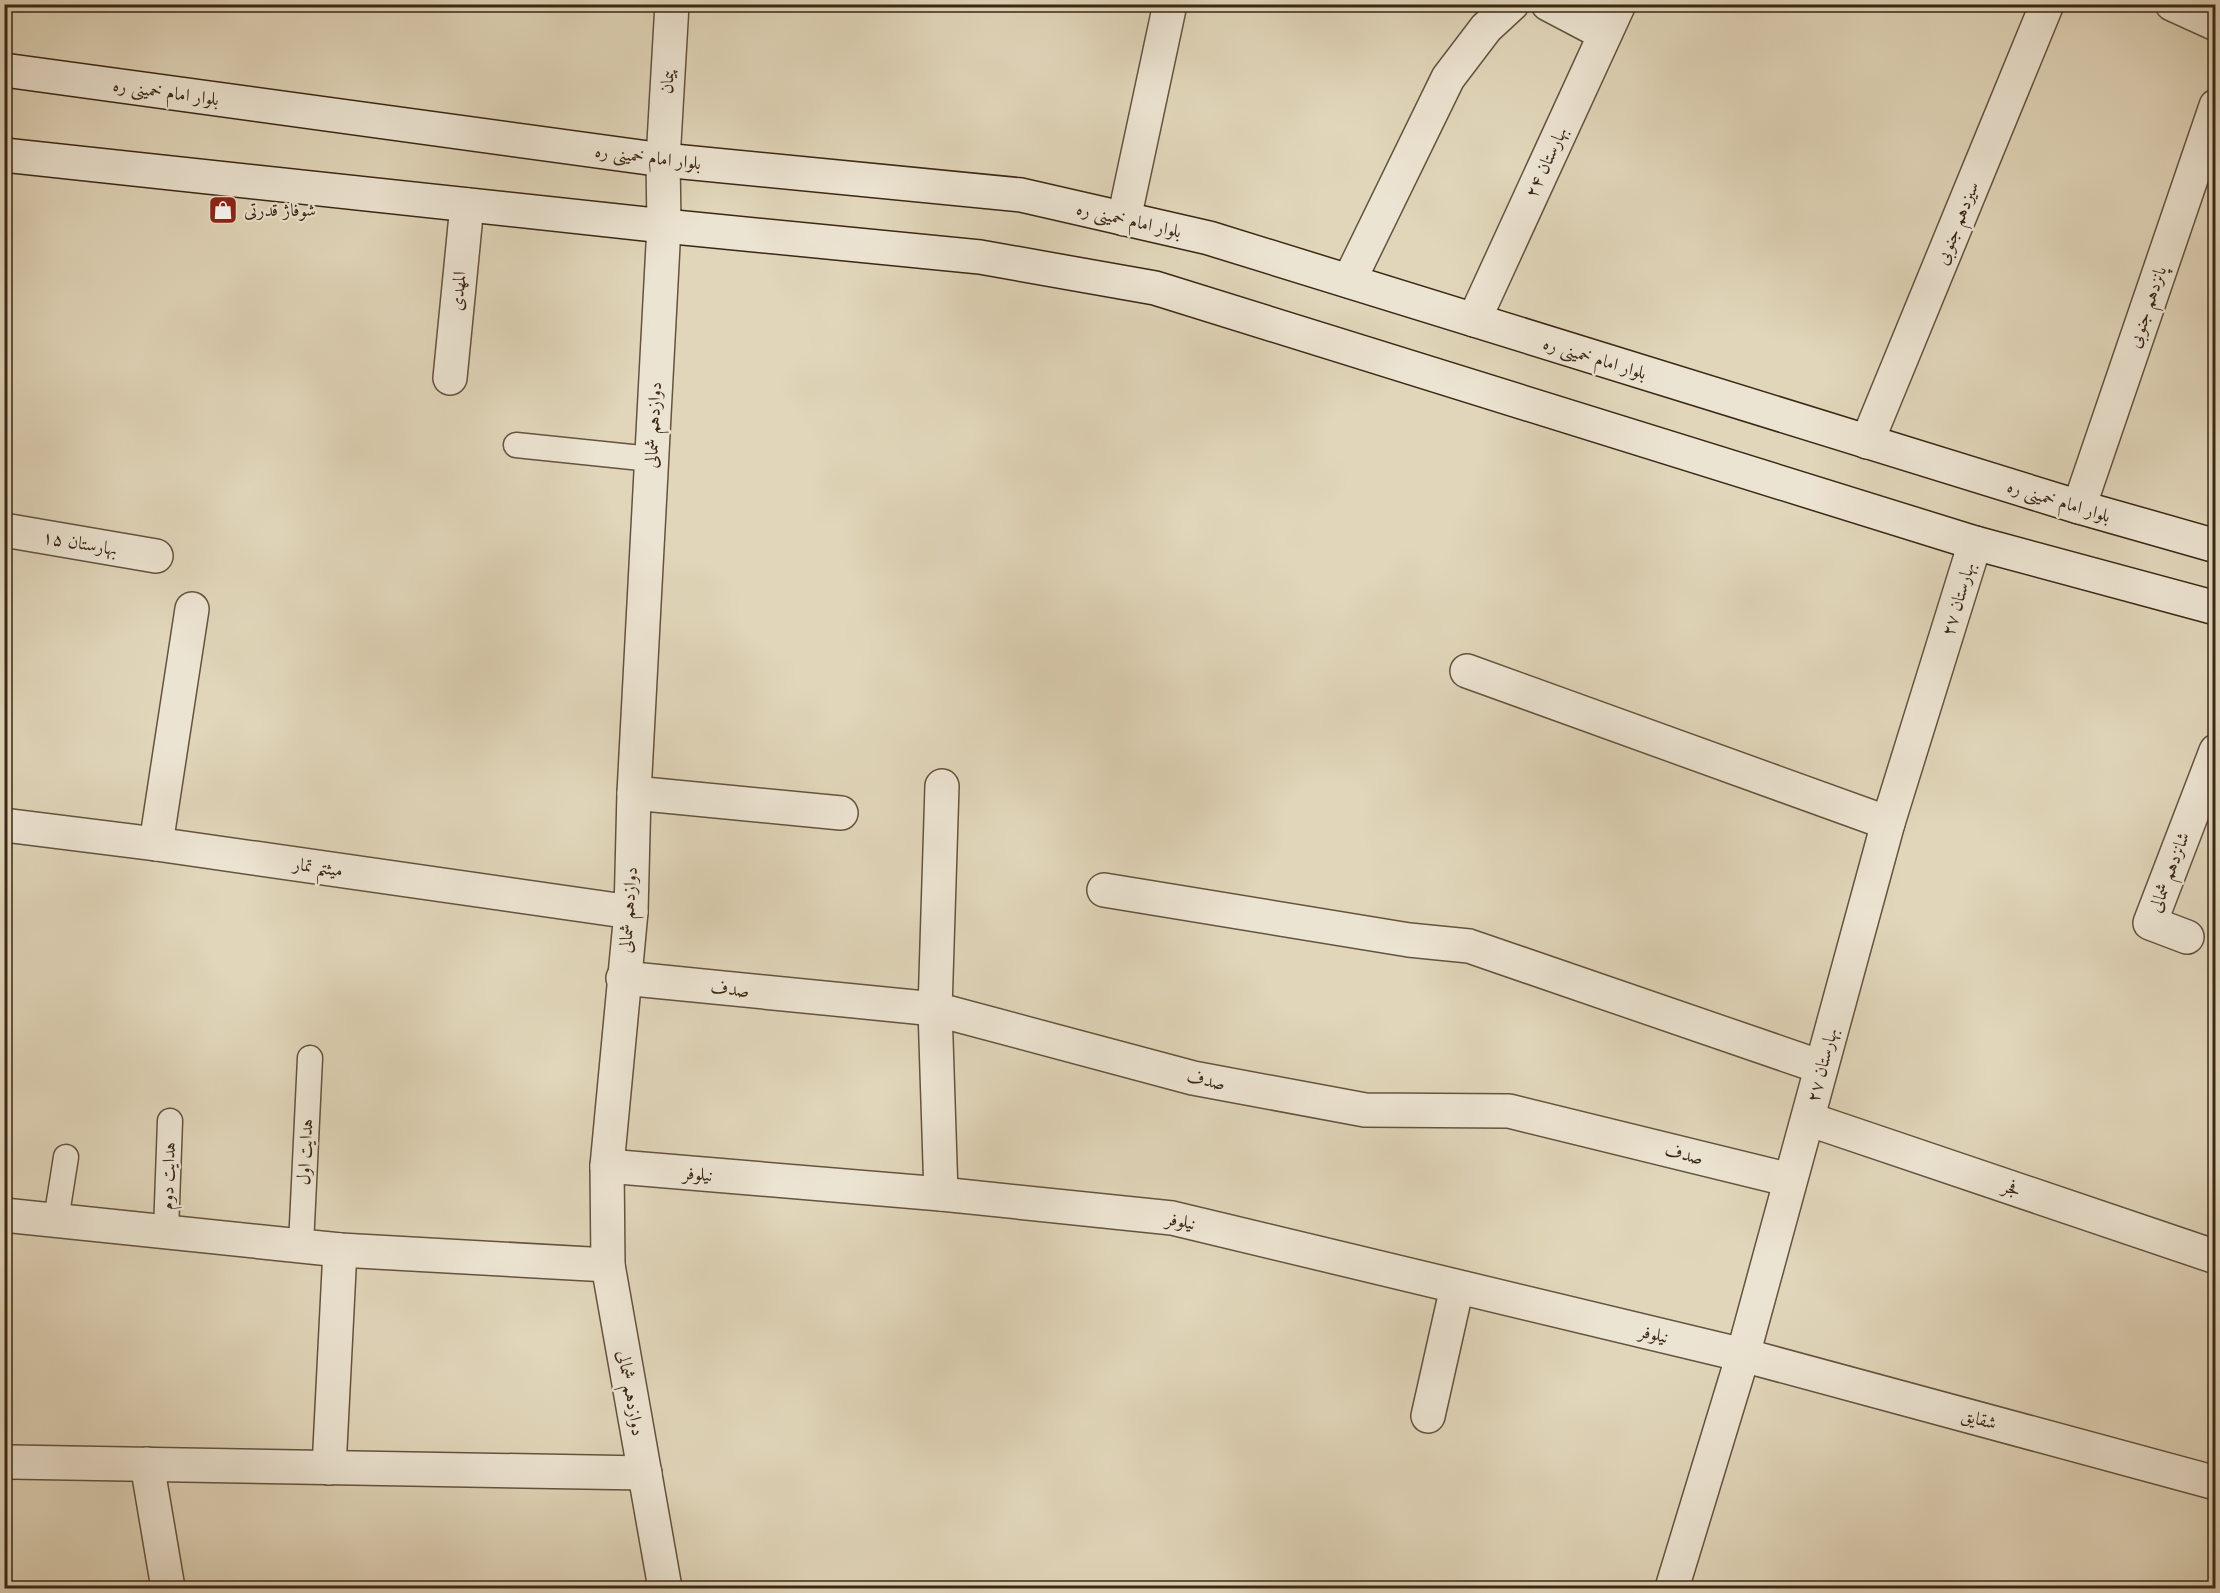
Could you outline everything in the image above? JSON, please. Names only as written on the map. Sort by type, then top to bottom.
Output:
[{"type":"street","name":"پیمان","points":[[664,226],[663,160],[672,4]]},
{"type":"street","points":[[1124,219],[1170,4]]},
{"type":"street","points":[[1349,281],[1448,78],[1486,28],[1512,4]]},
{"type":"street","points":[[1548,4],[1605,34]]},
{"type":"street","name":"بهارستان ۲۴","points":[[1474,320],[1619,4]]},
{"type":"street","name":"سیزدهم جنوبی","points":[[1867,442],[2047,4]]},
{"type":"street","points":[[2172,4],[2216,24]]},
{"type":"street","name":"بلوار امام خمینی ره","points":[[4,70],[663,160],[1021,195],[1209,238],[2079,507],[2216,546]]},
{"type":"street","name":"پانزدهم جنوبی","points":[[2079,507],[2216,106]]},
{"type":"street","points":[[4,154],[664,226],[980,257],[1155,288],[1975,543],[2216,608]]},
{"type":"street","name":"المهدی","points":[[450,378],[467,205]]},
{"type":"street","name":"دوازدهم شمالی","points":[[664,226],[634,793],[631,912],[622,978],[607,1166],[608,1265],[665,1588]]},
{"type":"street","name":"بهارستان ۱۵","points":[[4,530],[156,556]]},
{"type":"street","name":"بهارستان ۲۷","points":[[1672,1588],[1743,1355],[1888,823],[1975,543]]},
{"type":"street","points":[[156,843],[192,609]]},
{"type":"street","points":[[1467,671],[1888,823]]},
{"type":"street","name":"شانزدهم شمالی","points":[[2187,937],[2150,923],[2216,751]]},
{"type":"street","points":[[941,1194],[935,1010],[942,786]]},
{"type":"street","points":[[634,793],[841,813]]},
{"type":"street","name":"میثتم تمار","points":[[4,825],[156,843],[631,912]]},
{"type":"street","points":[[1104,890],[1409,940],[1469,946],[1821,1067]]},
{"type":"street","name":"صدف","points":[[622,978],[935,1010],[1193,1078],[1365,1110],[1509,1111],[1790,1179]]},
{"type":"street","name":"فجر","points":[[1808,1119],[2216,1257]]},
{"type":"street","name":"نیلوفر","points":[[607,1166],[941,1194],[1172,1218],[1743,1355]]},
{"type":"street","points":[[4,1215],[340,1250],[608,1265]]},
{"type":"street","points":[[328,1468],[340,1250]]},
{"type":"street","points":[[1428,1416],[1457,1287]]},
{"type":"street","name":"شقایق","points":[[1743,1355],[2216,1483]]},
{"type":"street","points":[[11,1462],[645,1473]]},
{"type":"street","points":[[147,1464],[168,1588]]},
{"type":"lane","points":[[516,445],[651,459]]},
{"type":"lane","name":"هدایت اول","points":[[301,1245],[310,1059]]},
{"type":"lane","name":"هدایت دوم","points":[[166,1232],[171,1121]]},
{"type":"lane","points":[[56,1221],[66,1157]]},
{"type":"place","name":"شوفاژ قدرتی","points":[[223,210]]}]
